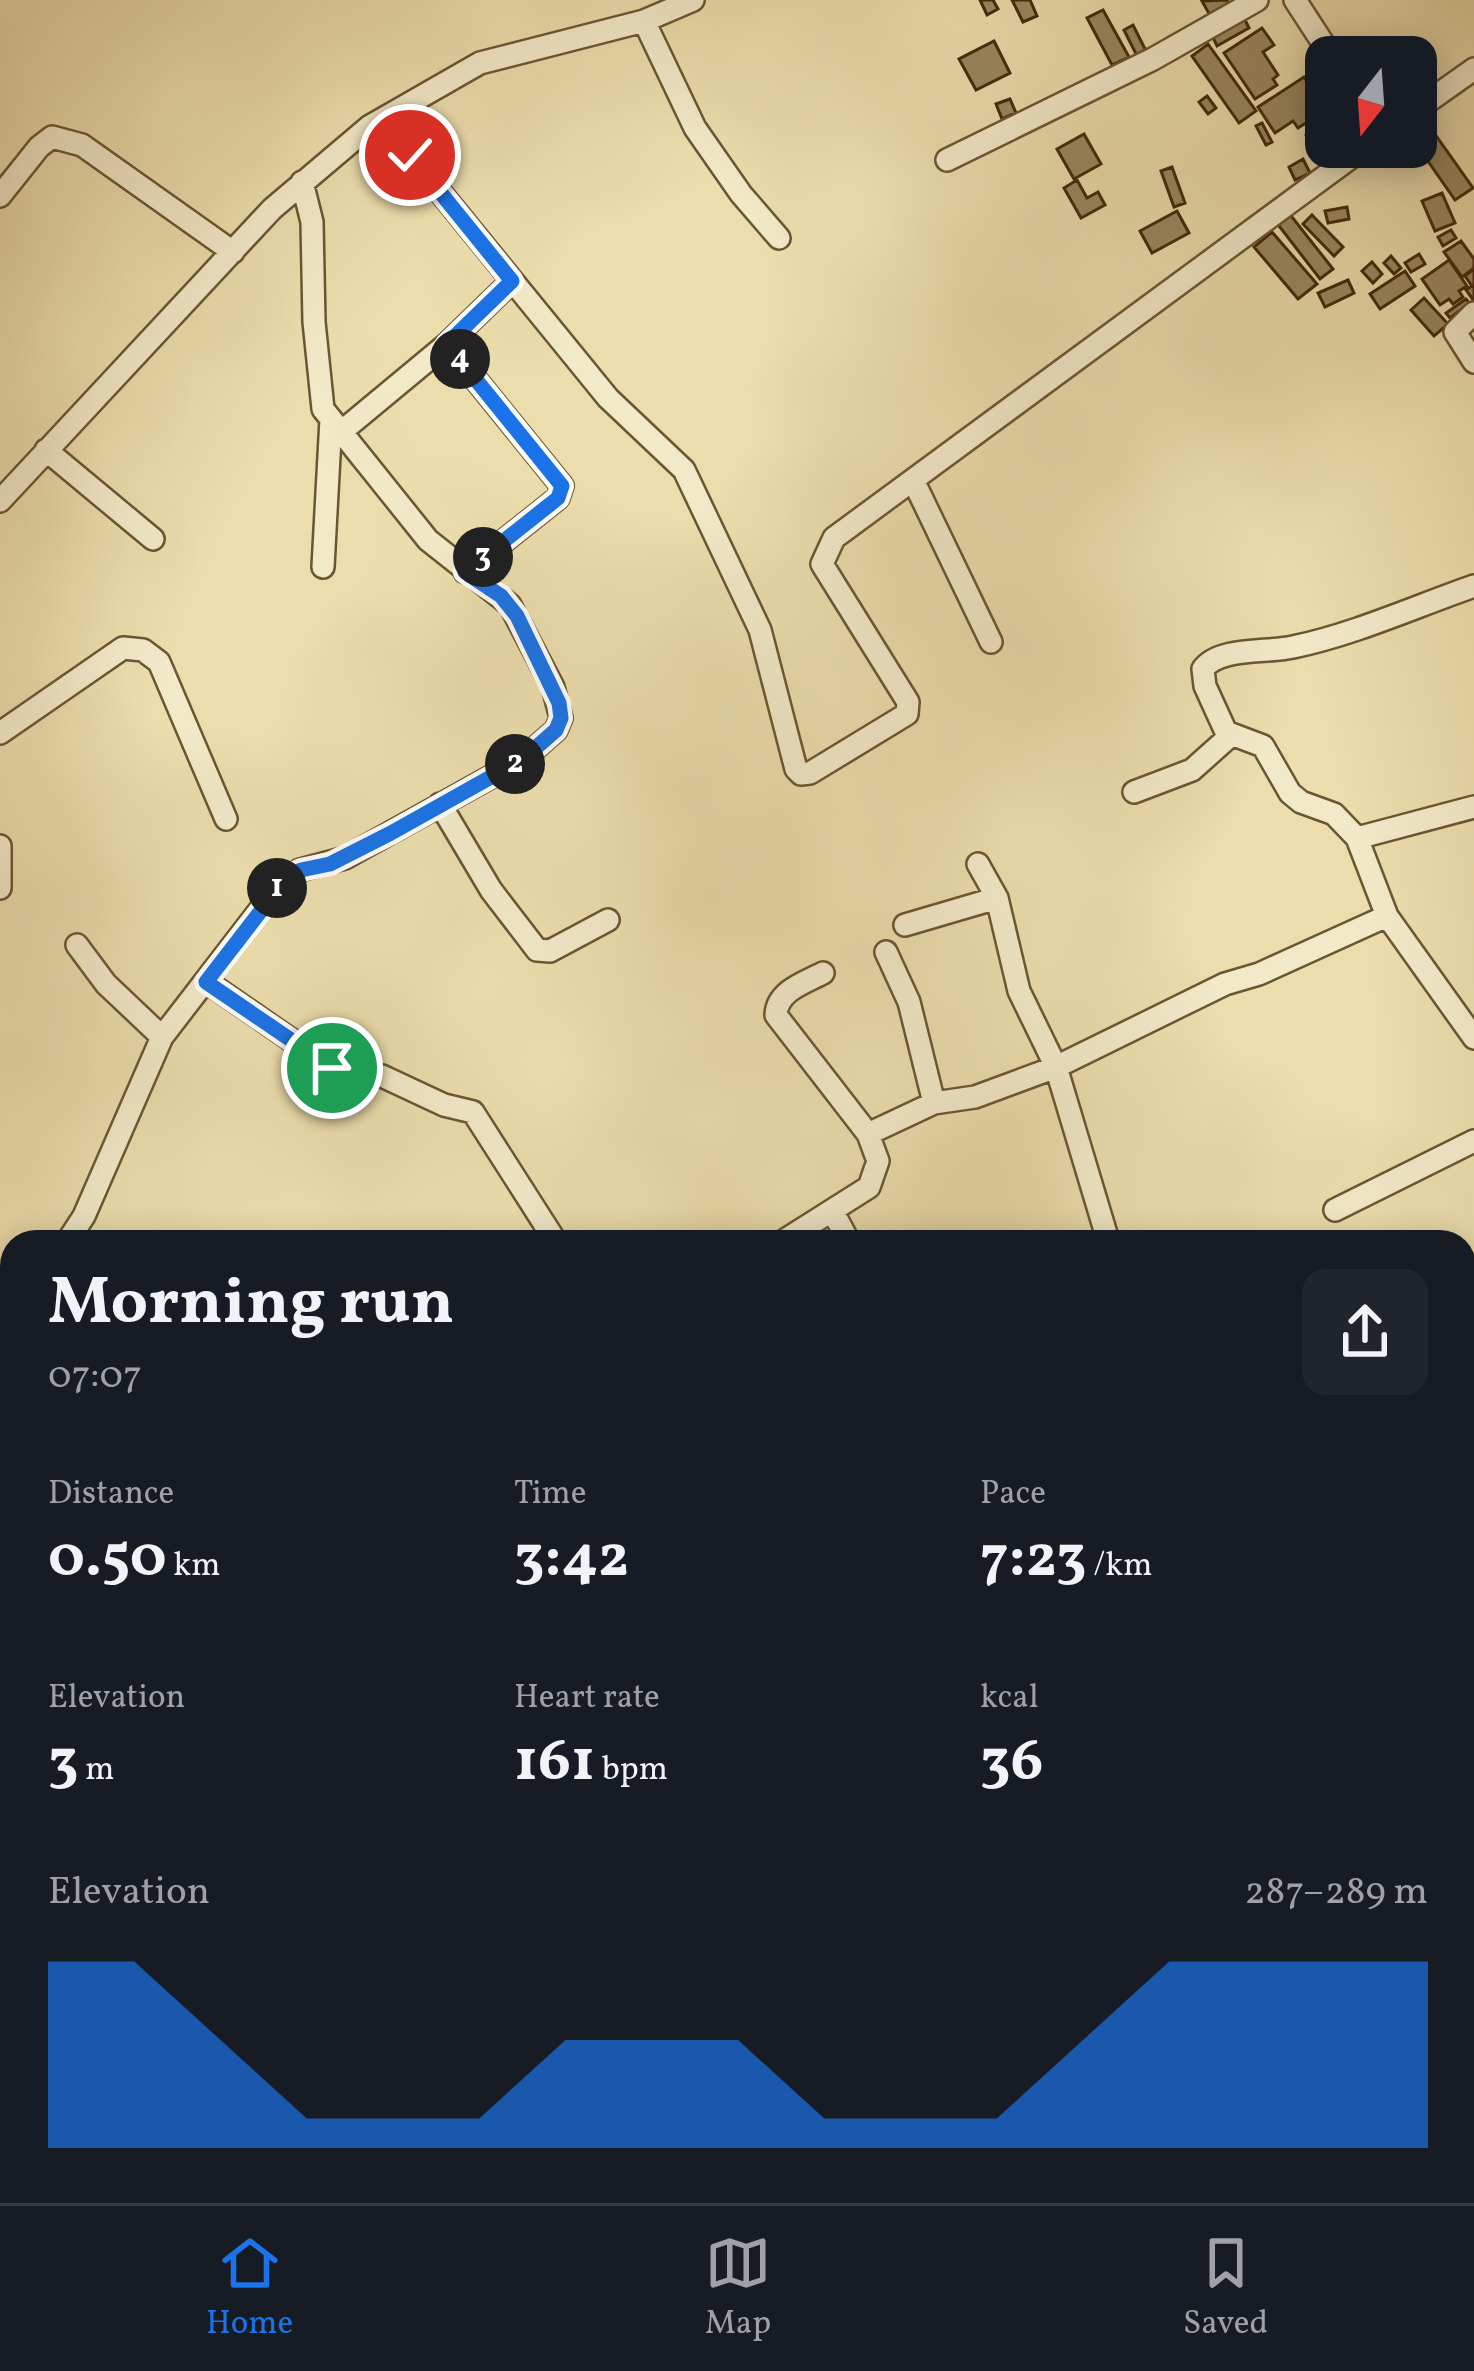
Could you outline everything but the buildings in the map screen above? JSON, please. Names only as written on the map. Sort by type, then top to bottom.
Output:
[{"type":"street","points":[[0,501],[302,182],[370,126],[480,63],[644,21],[692,0]]},
{"type":"street","points":[[947,160],[1153,59],[1257,0]]},
{"type":"street","points":[[1295,0],[1318,36]]},
{"type":"street","points":[[644,21],[695,128],[779,238]]},
{"type":"street","points":[[1437,95],[1474,69]]},
{"type":"street","points":[[386,119],[608,398],[684,470],[760,630],[801,774],[907,714],[908,702],[822,564],[834,538],[1336,168]]},
{"type":"street","points":[[0,196],[39,147],[52,137],[65,138],[178,210],[233,252]]},
{"type":"street","points":[[75,1230],[162,1037],[287,877],[345,858],[523,759],[556,730],[561,718],[554,687],[517,616],[501,596],[428,540],[321,400],[312,223],[302,182]]},
{"type":"street","points":[[323,567],[336,425],[447,344],[512,281]]},
{"type":"street","points":[[1474,313],[1455,332],[1474,362]]},
{"type":"street","points":[[447,344],[562,486],[558,498],[465,572]]},
{"type":"street","points":[[46,450],[153,539]]},
{"type":"street","points":[[913,480],[991,642]]},
{"type":"street","points":[[1474,586],[1333,637],[1211,659],[1202,680],[1230,736],[1263,746],[1300,802],[1334,814],[1357,838],[1387,916],[1474,1038]]},
{"type":"street","points":[[0,733],[123,648],[143,650],[158,662],[226,819]]},
{"type":"street","points":[[1134,792],[1192,770],[1230,736]]},
{"type":"street","points":[[440,804],[491,890],[537,950],[550,952],[608,920]]},
{"type":"street","points":[[1357,838],[1474,807]]},
{"type":"street","points":[[0,846],[0,888]]},
{"type":"street","points":[[978,864],[997,898],[1019,991],[1056,1067],[1105,1230]]},
{"type":"street","points":[[905,925],[997,898]]},
{"type":"street","points":[[868,1134],[934,1103],[974,1097],[1056,1067],[1225,984],[1259,974],[1387,916]]},
{"type":"street","points":[[77,945],[106,984],[162,1037]]},
{"type":"street","points":[[886,952],[909,1002],[934,1103]]},
{"type":"street","points":[[802,1230],[861,1196],[874,1179],[878,1161],[868,1134],[776,1015],[776,1004],[786,993],[823,973]]},
{"type":"street","points":[[206,982],[332,1068],[351,1075],[382,1076],[443,1105],[473,1112],[548,1230]]},
{"type":"street","points":[[1335,1210],[1474,1141]]},
{"type":"street","points":[[833,1212],[843,1230]]},
{"type":"route","points":[[332,1068],[206,982],[287,877],[345,858],[523,759],[548,739],[561,718],[554,687],[510,605],[465,572],[558,498],[562,486],[447,344],[512,281],[410,155]]}]
